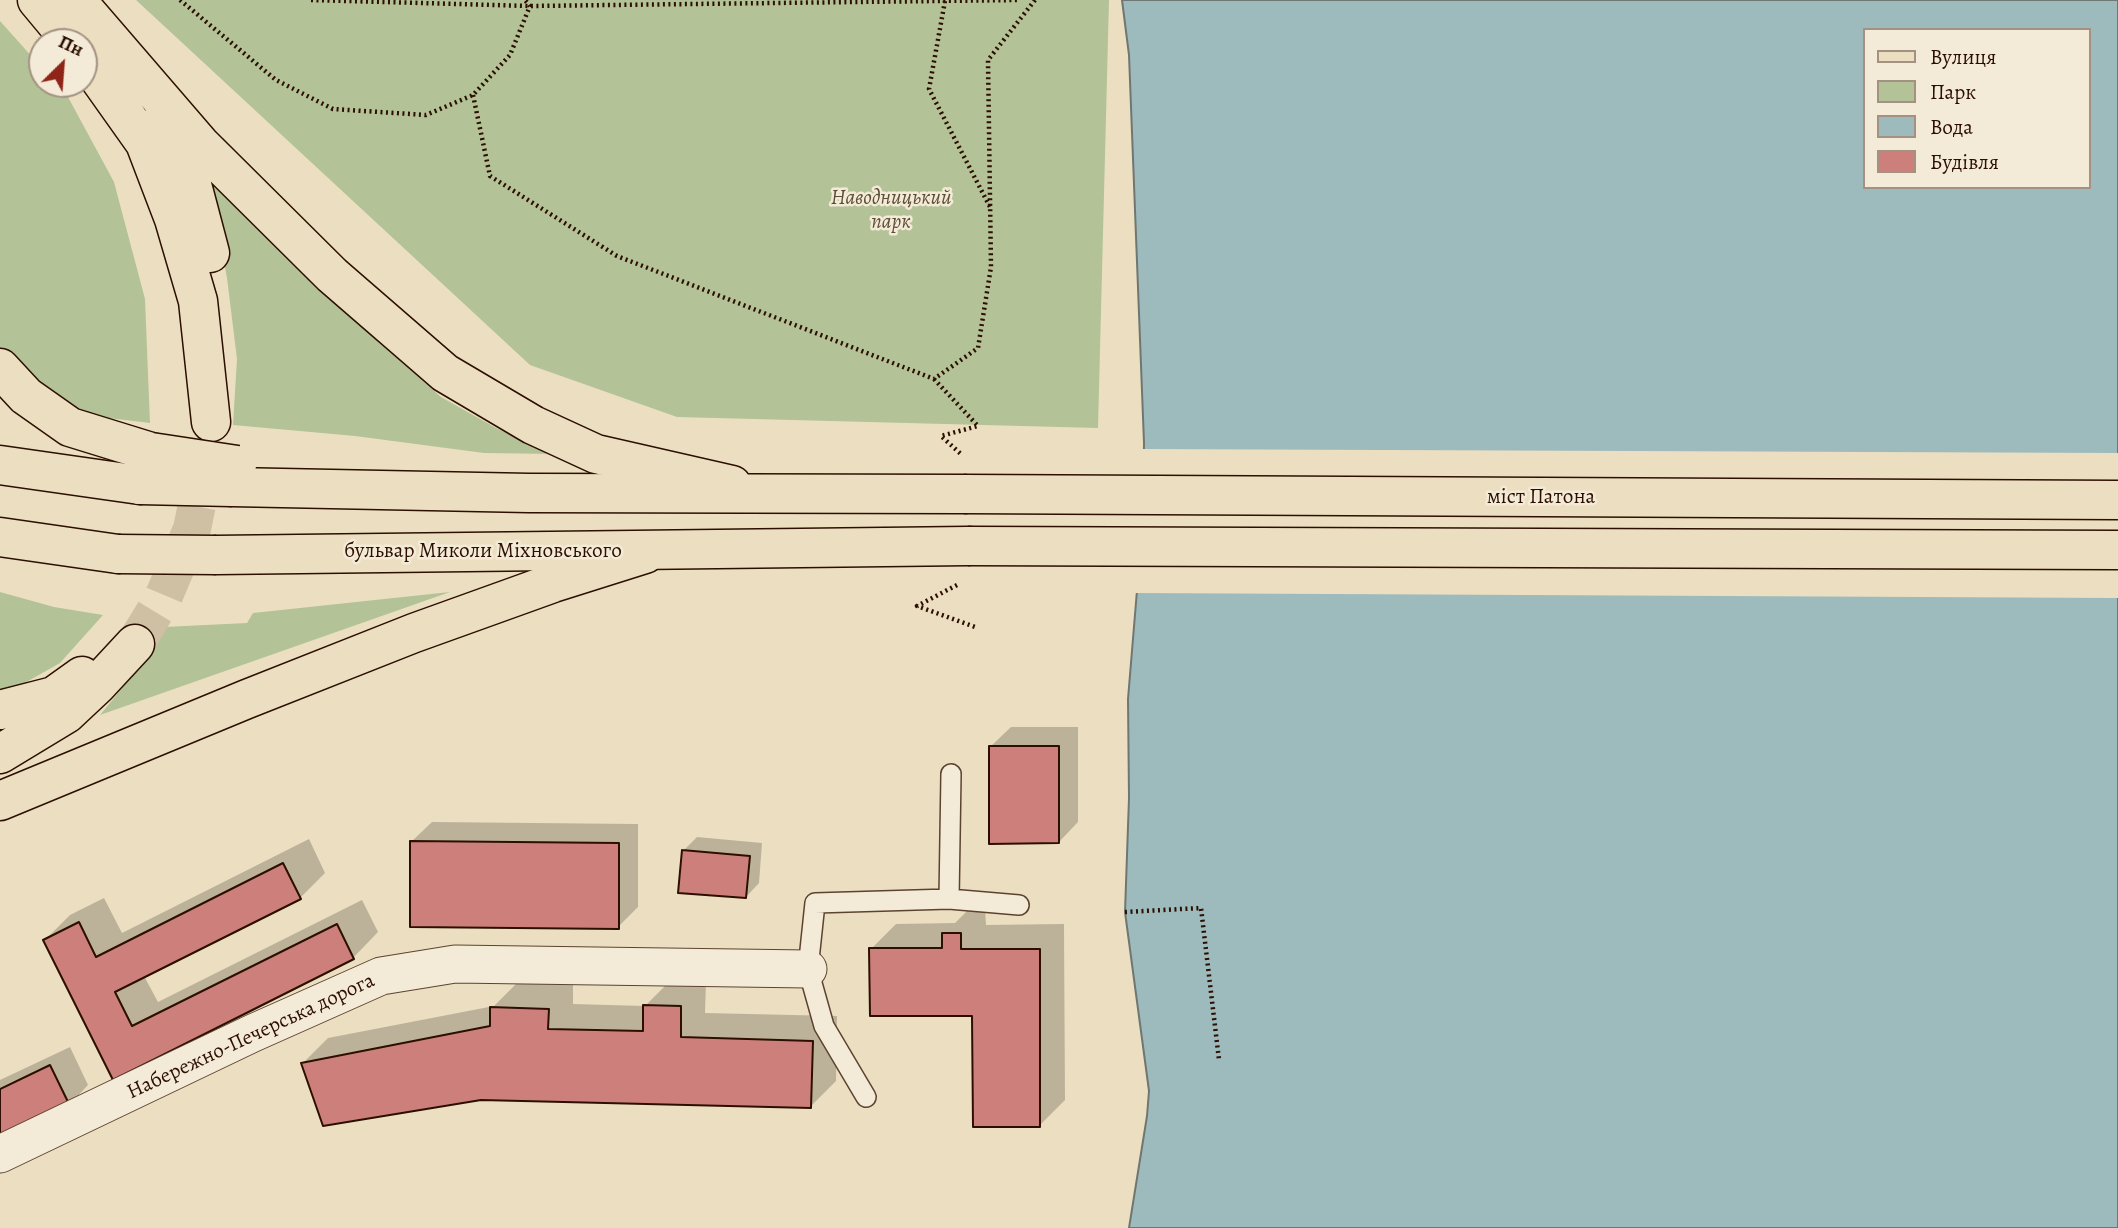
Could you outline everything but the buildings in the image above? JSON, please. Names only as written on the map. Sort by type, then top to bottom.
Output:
[{"type":"main road","points":[[37,0],[60,28]]},
{"type":"main road","points":[[76,0],[200,144],[332,275],[445,373],[533,425],[596,454],[775,495]]},
{"type":"main road","points":[[98,77],[145,143],[174,219],[198,301],[211,422],[219,313],[215,271],[190,177],[141,77]]},
{"type":"main road","points":[[0,368],[26,396],[70,427],[146,468]]},
{"type":"main road","points":[[0,465],[146,468],[383,490],[476,493],[775,495],[966,477]]},
{"type":"main road","name":"міст Патона","points":[[966,477],[2118,500]]},
{"type":"main road","name":"бульвар Миколи Міхновського","points":[[0,537],[118,554],[653,551],[966,564]]},
{"type":"main road","points":[[966,564],[2118,550]]},
{"type":"main road","points":[[0,801],[414,633],[553,583],[653,551]]},
{"type":"main road","points":[[0,710],[54,696],[93,668],[135,644],[66,714],[0,754]]},
{"type":"street","name":"Набережно-Печерська дорога","points":[[0,1154],[253,1033],[381,976],[455,964],[808,969]]},
{"type":"lane","points":[[949,899],[951,774]]},
{"type":"lane","points":[[866,1097],[824,1026],[808,969],[815,902],[949,899],[1019,905]]},
{"type":"path","points":[[180,0],[276,79],[333,109],[426,115],[473,95],[510,55],[530,6]]},
{"type":"path","points":[[312,0],[530,6],[1019,0]]},
{"type":"path","points":[[525,0],[530,6]]},
{"type":"path","points":[[934,379],[978,348],[991,267],[988,60],[1035,0]]},
{"type":"path","points":[[945,1],[929,89],[990,208]]},
{"type":"path","points":[[473,95],[490,176],[617,256],[934,379],[978,426],[941,436],[966,477]]},
{"type":"path","points":[[966,564],[917,606],[978,628]]},
{"type":"path","points":[[1125,912],[1201,908],[1219,1060]]},
{"type":"green space","name":"Наводницький парк","points":[[136,0],[1109,0],[1098,428],[677,417],[530,365]]},
{"type":"green space","points":[[0,21],[28,52],[28,98],[69,98],[114,182],[145,299],[150,423],[100,417],[60,404],[25,378],[0,349]]},
{"type":"green space","points":[[194,156],[311,277],[380,344],[441,397],[498,429],[556,454],[484,453],[355,436],[233,425],[237,359],[227,278],[216,218]]},
{"type":"green space","points":[[0,592],[54,607],[103,615],[60,663],[7,693],[0,693]]},
{"type":"green space","points":[[450,592],[100,715],[133,675],[164,627],[247,623],[253,613]]},
{"type":"water","points":[[1122,0],[2118,0],[2118,1228],[1129,1228],[1149,1091],[1125,912],[1129,798],[1128,699],[1143,518],[1144,443],[1129,55]]},
{"type":"pier","points":[[1141,449],[2118,453],[2118,598],[1133,593],[1140,518]]},
{"type":"tunnel","points":[[135,644],[163,598],[192,529],[207,455]]}]
